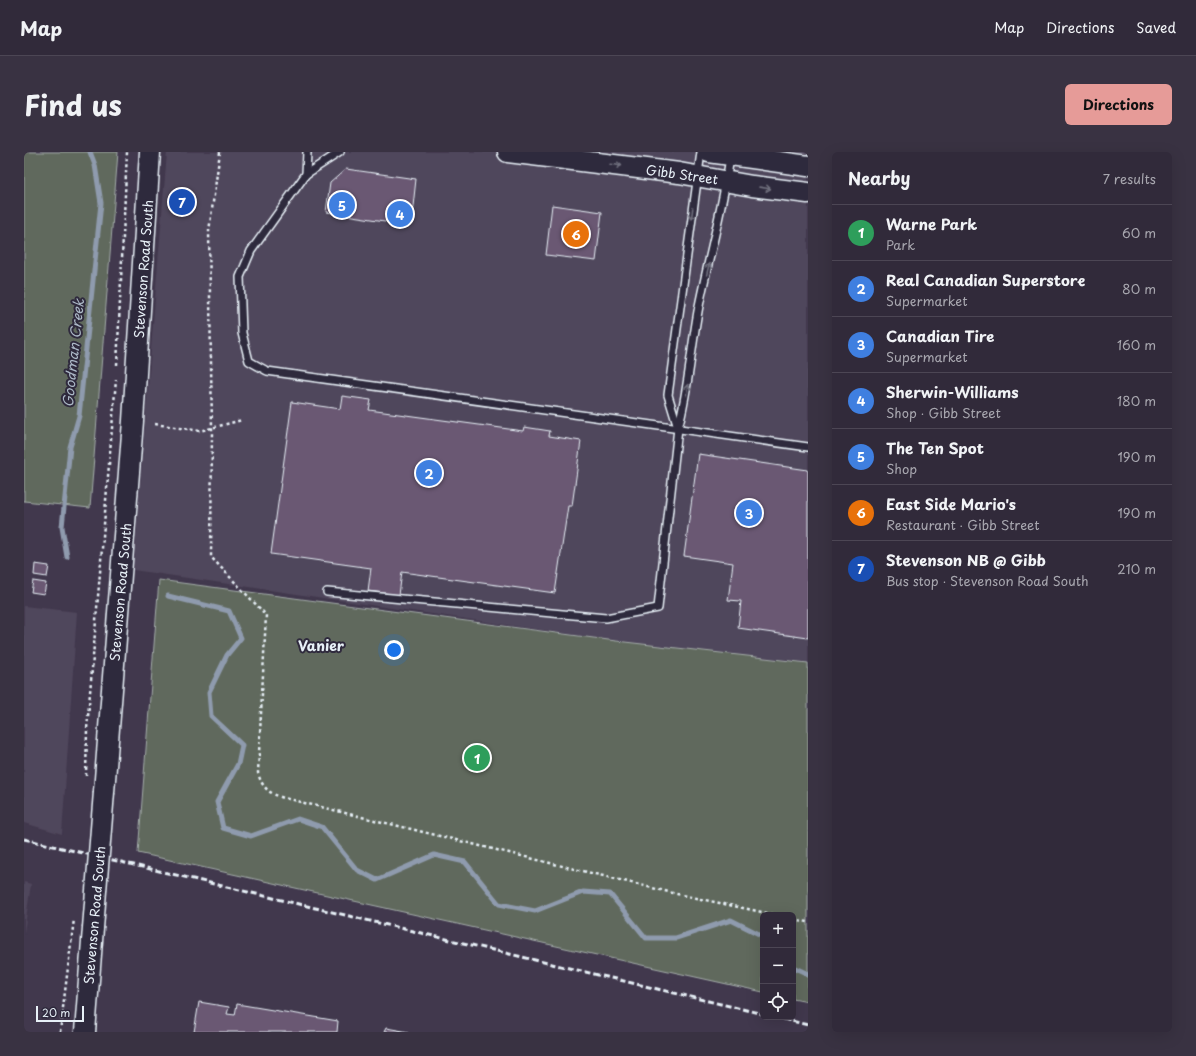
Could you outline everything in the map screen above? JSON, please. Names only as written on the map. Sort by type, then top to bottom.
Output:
[{"type":"main road","name":"Stevenson Road South","points":[[85,1032],[133,421],[150,152]]},
{"type":"main road","name":"Gibb Street","points":[[508,152],[697,176],[808,193]]},
{"type":"main road","name":"Gibb Street","points":[[709,152],[808,166]]},
{"type":"lane","points":[[306,174],[307,152]]},
{"type":"lane","points":[[340,152],[306,174],[251,251],[240,277],[242,333],[249,361],[267,371],[808,447]]},
{"type":"lane","points":[[678,428],[668,395],[701,152]]},
{"type":"lane","points":[[327,592],[606,618],[658,608],[678,428],[686,401],[699,307],[726,181],[730,154]]},
{"type":"path","points":[[117,371],[127,152]]},
{"type":"path","points":[[220,152],[209,232],[212,428],[211,557],[266,616],[258,773],[260,780],[267,790],[284,798],[523,857],[677,894],[762,912]]},
{"type":"path","points":[[85,782],[87,729],[116,379]]},
{"type":"path","points":[[155,424],[200,431],[242,420]]},
{"type":"path","points":[[60,1032],[74,919]]},
{"type":"path","points":[[796,920],[808,922]]},
{"type":"shaded area","points":[[167,152],[808,152],[808,663],[616,641],[133,570]]},
{"type":"shaded area","points":[[24,606],[77,612],[62,834],[24,823]]},
{"type":"shaded area","points":[[24,882],[31,884],[24,933]]},
{"type":"green space","points":[[24,152],[118,152],[90,508],[24,501]]},
{"type":"green space","points":[[159,580],[616,641],[808,663],[808,1002],[796,1000],[796,912],[760,912],[760,991],[138,853]]},
{"type":"building","points":[[346,169],[416,179],[411,225],[326,212],[330,183]]},
{"type":"building","points":[[552,205],[602,212],[596,261],[546,255]]},
{"type":"building","points":[[342,396],[371,400],[369,410],[523,431],[524,427],[550,431],[549,436],[581,441],[572,506],[568,506],[555,593],[402,572],[399,595],[368,591],[371,568],[271,554],[292,402],[340,409]]},
{"type":"building","points":[[698,454],[808,470],[808,638],[738,628],[741,601],[728,600],[733,563],[684,556]]},
{"type":"building","points":[[35,564],[49,566],[47,577],[34,575]]},
{"type":"building","points":[[33,581],[46,583],[44,594],[31,592]]},
{"type":"building","points":[[199,1002],[229,1007],[227,1014],[235,1015],[237,1004],[338,1021],[337,1032],[194,1032]]},
{"type":"building","points":[[386,1028],[409,1032],[384,1032]]},
{"type":"waterway","name":"Goodman Creek","points":[[67,557],[62,527],[70,447],[79,416],[101,203],[95,165],[90,152]]},
{"type":"waterway","name":"Goodman Creek","points":[[168,596],[229,611],[241,638],[227,655],[209,692],[211,716],[242,745],[238,764],[217,802],[223,828],[251,836],[298,819],[322,827],[357,870],[377,880],[434,855],[465,862],[499,904],[535,911],[583,892],[610,894],[646,938],[676,938],[731,920],[760,934]]},
{"type":"waterway","name":"Goodman Creek","points":[[796,968],[808,974]]},
{"type":"railway","points":[[24,839],[760,1013]]},
{"type":"railway","points":[[787,1020],[808,1025]]},
{"type":"place","name":"Stevenson NB @ Gibb","points":[[182,202]]},
{"type":"place","name":"The Ten Spot","points":[[342,205]]},
{"type":"place","name":"Sherwin-Williams","points":[[400,214]]},
{"type":"place","name":"East Side Mario's","points":[[576,234]]},
{"type":"place","name":"Real Canadian Superstore","points":[[429,473]]},
{"type":"place","name":"Canadian Tire","points":[[749,513]]},
{"type":"place","name":"Warne Park","points":[[477,758]]},
{"type":"district","name":"Vanier","points":[[321,645]]}]
